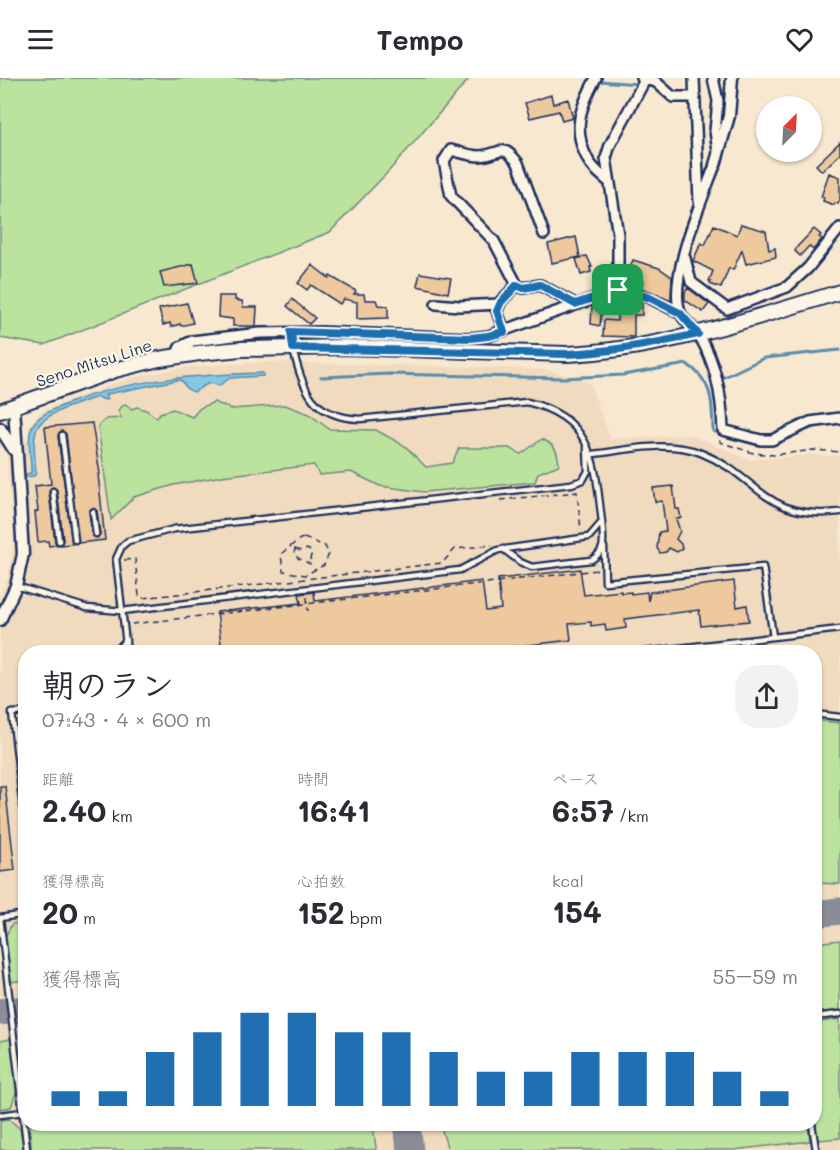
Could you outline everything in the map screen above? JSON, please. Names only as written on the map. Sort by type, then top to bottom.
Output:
[{"type":"main road","name":"Seno Mitsu Line","points":[[0,411],[115,370],[176,356],[241,349],[293,348],[567,354],[600,352],[650,345],[698,334],[840,292]]},
{"type":"street","points":[[596,78],[583,104],[579,121],[588,161],[608,181]]},
{"type":"street","points":[[618,290],[618,235],[606,158],[610,145],[644,78],[656,82],[673,97],[695,97]]},
{"type":"street","points":[[694,78],[700,206]]},
{"type":"street","points":[[713,78],[718,101],[715,131],[718,153]]},
{"type":"street","points":[[680,313],[676,286],[729,116],[732,78]]},
{"type":"street","points":[[544,234],[518,163],[512,154],[506,150],[475,156],[451,150],[444,161],[451,196],[494,241],[517,285],[523,288],[540,285],[575,304]]},
{"type":"street","points":[[685,254],[690,282],[727,309],[787,287],[808,268],[840,228]]},
{"type":"street","points":[[504,332],[497,311],[500,304],[517,285]]},
{"type":"street","points":[[787,287],[792,307]]},
{"type":"street","points":[[176,356],[180,347],[192,341],[291,332],[470,338],[488,336],[618,290],[648,297],[680,313],[698,334],[708,351],[722,405],[723,430],[761,440],[772,440],[810,422],[840,418]]},
{"type":"street","points":[[436,304],[459,306],[500,304]]},
{"type":"street","points":[[291,332],[293,348]]},
{"type":"street","points":[[0,620],[16,586],[23,554],[14,406]]},
{"type":"street","points":[[0,428],[16,452]]},
{"type":"lane","points":[[293,348],[303,386],[308,395],[318,406],[331,414],[344,418],[360,419],[527,402],[545,406],[557,413],[579,433],[593,454],[602,522],[605,582],[763,567],[773,637]]},
{"type":"lane","points":[[62,435],[75,540]]},
{"type":"lane","points":[[126,645],[116,560],[122,546],[135,537],[174,529],[571,484],[583,480],[588,471],[586,444]]},
{"type":"lane","points":[[593,454],[669,447],[686,449],[714,459],[770,501],[785,508],[826,514],[840,512]]},
{"type":"lane","points":[[53,491],[59,541]]},
{"type":"lane","points":[[93,512],[96,534]]},
{"type":"lane","points":[[16,586],[87,608],[122,611],[453,572],[466,568],[502,546],[589,537],[602,522]]},
{"type":"lane","points":[[502,546],[520,562],[532,567],[591,560],[598,556],[604,547]]},
{"type":"lane","points":[[703,645],[840,629]]},
{"type":"lane","points":[[121,645],[126,640]]},
{"type":"lane","points":[[745,640],[746,645]]},
{"type":"lane","points":[[18,713],[12,713],[18,765]]},
{"type":"lane","points":[[822,715],[840,717]]},
{"type":"lane","points":[[18,915],[0,918],[18,1064]]},
{"type":"lane","points":[[822,1016],[840,1014]]},
{"type":"lane","points":[[0,1115],[18,1113]]},
{"type":"lane","points":[[26,1131],[27,1150]]},
{"type":"lane","points":[[813,1131],[816,1150]]},
{"type":"path","points":[[500,500],[577,492],[582,534]]},
{"type":"path","points":[[304,538],[325,546],[329,554],[324,564],[300,575],[283,571],[281,554],[294,548],[300,539],[304,538]]},
{"type":"path","points":[[116,560],[135,559],[139,596],[143,598],[442,563],[455,549],[502,546]]},
{"type":"path","points":[[294,548],[301,551],[307,549],[312,552],[310,564],[313,571]]},
{"type":"path","points":[[294,548],[294,553],[298,558],[310,564]]},
{"type":"path","points":[[129,624],[605,570]]},
{"type":"shaded area","points":[[269,362],[544,369],[589,382],[611,439],[691,435],[750,460],[811,455],[840,456],[840,1150],[0,1150],[0,598],[8,577],[14,543],[7,456],[3,445],[28,440],[29,426],[44,410],[126,379],[187,367]]},
{"type":"green space","points":[[0,78],[470,78],[389,171],[330,232],[44,345],[0,338]]},
{"type":"green space","points":[[214,402],[231,409],[285,405],[309,414],[329,429],[376,430],[405,446],[426,467],[452,463],[459,448],[509,448],[521,454],[542,439],[555,449],[559,465],[538,473],[535,482],[424,492],[380,486],[351,472],[319,475],[314,465],[222,476],[174,485],[134,497],[111,520],[98,426],[106,419],[121,418],[118,410],[125,404],[132,409],[137,407],[146,410],[157,418],[160,413],[173,409],[192,417],[200,408]]},
{"type":"green space","points":[[822,721],[840,723],[840,884],[822,883]]},
{"type":"green space","points":[[18,923],[18,981],[11,982],[5,937],[12,924]]},
{"type":"green space","points":[[840,940],[840,1010],[822,1012],[822,942]]},
{"type":"green space","points":[[840,1019],[840,1138],[818,1140],[817,1131],[822,1131],[822,1022]]},
{"type":"green space","points":[[11,1039],[17,1090],[11,1107],[0,1109],[0,1041]]},
{"type":"green space","points":[[9,1119],[18,1127],[25,1150],[0,1150],[0,1120]]},
{"type":"green space","points":[[30,1131],[374,1131],[376,1148],[375,1150],[31,1150]]},
{"type":"green space","points":[[442,1131],[809,1131],[810,1141],[734,1150],[448,1150]]},
{"type":"water","points":[[263,373],[263,376],[230,378],[219,386],[209,384],[194,392],[178,380],[107,394],[105,395],[108,399],[97,397],[60,410],[38,427],[34,444],[36,473],[34,476],[26,477],[26,474],[31,473],[29,441],[31,428],[38,419],[55,409],[93,395],[141,383],[189,377]]},
{"type":"building","points":[[551,95],[553,104],[568,99],[573,118],[562,121],[559,111],[530,118],[525,103]]},
{"type":"building","points":[[840,142],[840,154],[822,171],[816,165],[822,162],[822,159]]},
{"type":"building","points":[[829,173],[840,177],[840,200],[834,205],[823,201],[824,197],[821,197]]},
{"type":"building","points":[[741,224],[766,231],[769,250],[775,248],[776,257],[746,264],[742,250],[733,270],[729,268],[721,288],[710,284],[713,271],[693,261],[701,243],[705,245],[714,225],[737,235]]},
{"type":"building","points":[[814,229],[822,239],[813,250],[809,246],[800,256],[795,251],[797,247]]},
{"type":"building","points":[[576,237],[580,257],[552,263],[548,244]]},
{"type":"building","points":[[587,256],[592,267],[590,267],[591,272],[581,275],[576,259]]},
{"type":"building","points":[[633,260],[659,268],[672,277],[671,301],[641,288],[643,281],[628,273]]},
{"type":"building","points":[[193,264],[198,283],[164,287],[160,272]]},
{"type":"building","points":[[312,265],[329,278],[330,276],[356,291],[354,294],[364,294],[365,300],[376,300],[378,305],[388,306],[388,318],[357,319],[357,302],[344,299],[340,304],[311,285],[307,290],[298,283]]},
{"type":"building","points":[[420,273],[451,278],[448,293],[417,286]]},
{"type":"building","points":[[688,288],[709,304],[703,312],[685,300],[685,292]]},
{"type":"building","points":[[219,296],[235,296],[235,300],[242,301],[243,307],[257,307],[256,326],[233,326],[233,319],[218,317]]},
{"type":"building","points":[[623,298],[642,303],[642,315],[634,315],[634,337],[603,336],[604,320],[617,321],[617,300],[623,300]]},
{"type":"building","points":[[292,299],[315,318],[309,324],[287,306]]},
{"type":"building","points":[[187,303],[193,323],[171,327],[170,323],[163,325],[159,309]]},
{"type":"building","points":[[602,305],[600,326],[591,324],[592,306]]},
{"type":"building","points":[[92,423],[100,474],[98,474],[105,540],[78,543],[66,434],[62,431],[58,436],[72,544],[61,545],[63,540],[57,490],[53,487],[49,492],[57,545],[49,546],[48,541],[38,542],[35,486],[51,484],[45,427]],"holes":[[[92,508],[97,511],[100,534],[97,538],[92,535],[89,512]]]},
{"type":"building","points":[[673,486],[676,509],[679,509],[681,518],[676,519],[680,531],[676,539],[682,549],[677,552],[669,548],[666,552],[660,553],[657,548],[659,532],[666,531],[662,501],[655,502],[653,488]]},
{"type":"building","points":[[580,569],[584,595],[621,591],[621,593],[631,592],[631,594],[647,592],[648,601],[650,592],[734,581],[737,607],[747,605],[749,621],[701,626],[699,610],[625,619],[626,628],[606,631],[605,624],[591,626],[591,622],[569,624],[571,640],[529,645],[221,645],[217,612],[301,603],[299,594],[314,592],[315,601],[482,581],[486,611],[501,609],[498,579]]},
{"type":"building","points":[[0,786],[5,786],[15,870],[0,872]]},
{"type":"waterway","points":[[599,81],[639,84]]},
{"type":"waterway","points":[[602,168],[604,151]]},
{"type":"waterway","points":[[609,217],[613,233]]},
{"type":"waterway","points":[[613,283],[614,257]]},
{"type":"waterway","points":[[720,379],[764,358],[840,350]]},
{"type":"waterway","points":[[321,377],[389,374],[562,378],[623,375],[687,364],[696,371],[707,386],[715,432]]},
{"type":"waterway","points":[[793,435],[814,427],[840,423]]},
{"type":"waterway","points":[[727,437],[759,445],[773,444]]},
{"type":"taxiway","points":[[822,913],[840,911]]},
{"type":"taxiway","points":[[0,1012],[18,1010]]},
{"type":"taxiway","points":[[408,1131],[410,1150]]},
{"type":"route","points":[[517,285],[523,288],[540,285],[575,304],[618,290],[648,297],[680,313],[698,334],[650,345],[567,354],[343,347],[293,348],[291,332],[470,338],[504,332],[497,311],[501,302],[517,285]]}]
